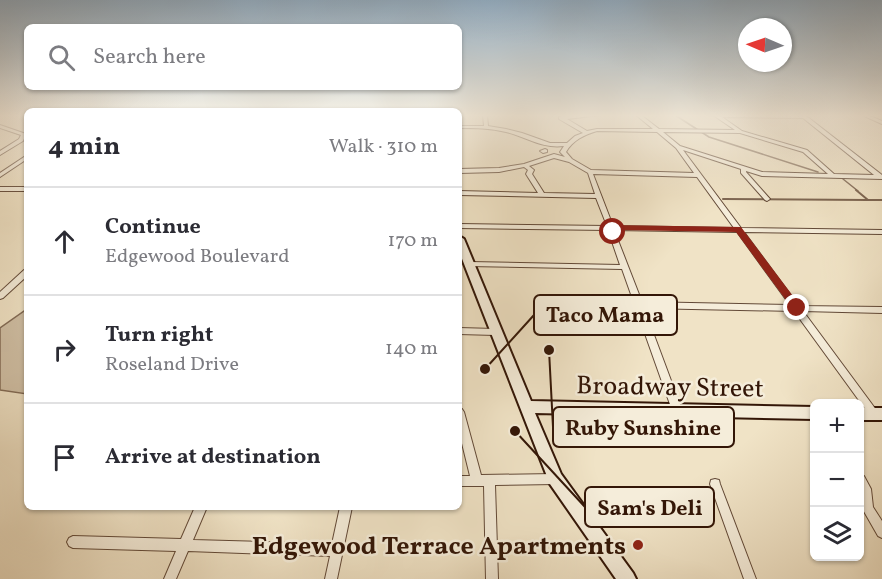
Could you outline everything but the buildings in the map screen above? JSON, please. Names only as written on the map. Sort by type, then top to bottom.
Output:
[{"type":"main road","points":[[462,246],[555,479],[627,579]]},
{"type":"main road","name":"Broadway Street","points":[[525,406],[810,413]]},
{"type":"street","points":[[0,153],[18,142]]},
{"type":"street","points":[[535,142],[548,149],[562,152],[570,160],[590,172],[698,175]]},
{"type":"street","points":[[540,159],[548,149],[569,142]]},
{"type":"street","points":[[671,142],[702,156],[744,169],[776,175],[881,177]]},
{"type":"street","points":[[778,142],[797,147],[833,176]]},
{"type":"street","points":[[836,142],[881,177]]},
{"type":"street","points":[[462,171],[499,170],[525,165],[562,152],[566,144]]},
{"type":"street","points":[[678,147],[872,414]]},
{"type":"street","points":[[548,149],[554,156],[570,160]]},
{"type":"street","points":[[687,160],[691,155],[702,156]]},
{"type":"street","points":[[0,175],[24,158]]},
{"type":"street","points":[[525,165],[531,170],[530,174],[542,195]]},
{"type":"street","points":[[744,169],[743,172],[767,199]]},
{"type":"street","points":[[590,172],[677,410]]},
{"type":"street","points":[[0,189],[24,189]]},
{"type":"street","points":[[462,193],[598,196]]},
{"type":"street","points":[[462,225],[882,232]]},
{"type":"street","points":[[470,264],[625,267]]},
{"type":"street","points":[[0,296],[24,275]]},
{"type":"street","points":[[638,305],[882,310]]},
{"type":"street","points":[[462,331],[495,332]]},
{"type":"street","points":[[462,421],[483,481],[492,579]]},
{"type":"street","points":[[462,481],[555,479]]},
{"type":"street","points":[[715,484],[750,579]]},
{"type":"street","points":[[864,486],[868,508],[882,532]]},
{"type":"street","points":[[170,579],[200,510]]},
{"type":"street","points":[[331,579],[345,510]]},
{"type":"street","points":[[73,542],[337,550]]},
{"type":"shaded area","points":[[24,311],[24,394],[0,390],[0,328]]},
{"type":"waterway","points":[[725,142],[818,172]]},
{"type":"waterway","points":[[843,179],[858,191]]},
{"type":"waterway","points":[[856,190],[868,200]]},
{"type":"waterway","points":[[723,199],[868,200]]},
{"type":"waterway","points":[[868,200],[882,200]]},
{"type":"place","name":"Ruby Sunshine","points":[[549,350]]},
{"type":"place","name":"Taco Mama","points":[[485,369]]},
{"type":"place","name":"Sam's Deli","points":[[515,431]]},
{"type":"place","name":"Edgewood Terrace Apartments","points":[[638,545]]},
{"type":"route","points":[[613,232],[611,227],[738,229],[797,308]]}]
